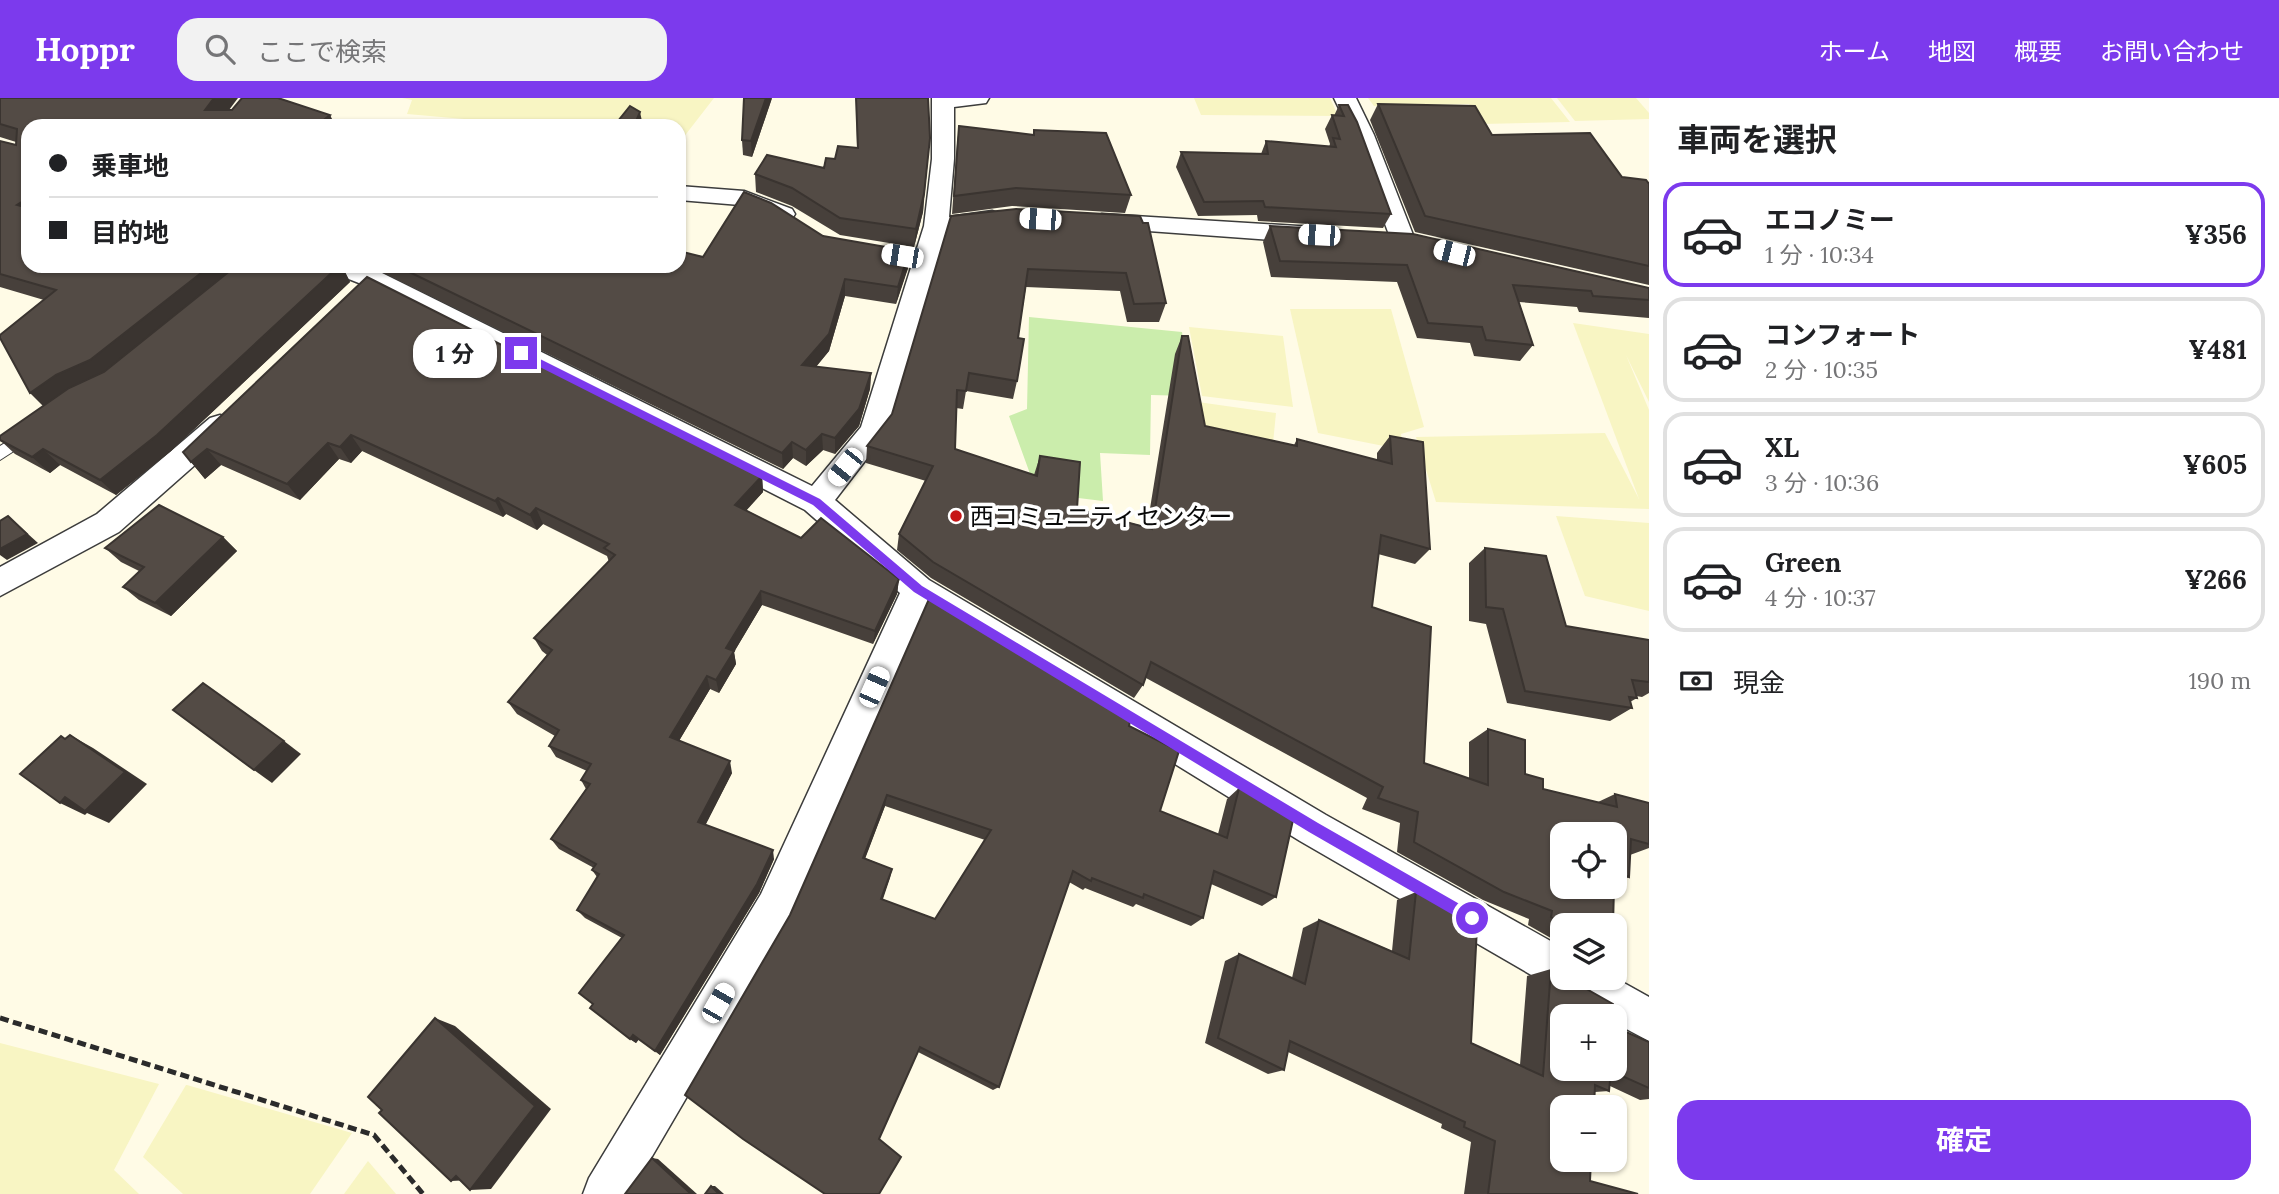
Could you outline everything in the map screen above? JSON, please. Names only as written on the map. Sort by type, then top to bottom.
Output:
[{"type":"street","points":[[816,502],[874,431],[936,226],[943,159],[943,100],[978,98]]},
{"type":"street","points":[[1345,98],[1363,135],[1403,240]]},
{"type":"street","points":[[686,194],[744,198],[782,213],[802,226]]},
{"type":"street","points":[[936,226],[1012,217]]},
{"type":"street","points":[[1082,221],[1333,236]]},
{"type":"street","points":[[1375,239],[1403,240],[1429,246]]},
{"type":"street","points":[[899,256],[926,260]]},
{"type":"street","points":[[347,273],[363,289],[816,502],[918,589],[1313,828],[1550,963]]},
{"type":"street","points":[[0,583],[108,523],[183,461],[243,403]]},
{"type":"street","points":[[605,1194],[775,908],[918,589]]},
{"type":"street","points":[[1597,990],[1649,1020]]},
{"type":"lane","points":[[0,454],[34,430]]},
{"type":"path","points":[[0,1018],[374,1135],[423,1194]]},
{"type":"shaded area","points":[[402,98],[714,98],[686,134],[686,119],[464,119],[407,114],[412,100]]},
{"type":"shaded area","points":[[1194,98],[1330,98],[1338,116],[1201,115]]},
{"type":"shaded area","points":[[1368,98],[1551,98],[1570,122],[1482,124],[1469,104],[1374,106]]},
{"type":"shaded area","points":[[1557,98],[1636,98],[1649,113],[1649,119],[1575,121]]},
{"type":"shaded area","points":[[1290,309],[1391,309],[1424,427],[1401,434],[1404,450],[1318,433]]},
{"type":"shaded area","points":[[1573,323],[1649,334],[1649,402],[1626,355],[1649,410],[1649,509],[1436,502],[1416,437],[1605,433],[1639,499]]},
{"type":"shaded area","points":[[1189,327],[1283,336],[1293,407],[1202,396]]},
{"type":"shaded area","points":[[1198,402],[1276,413],[1272,453],[1197,439]]},
{"type":"shaded area","points":[[1556,516],[1649,523],[1649,611],[1585,596]]},
{"type":"shaded area","points":[[0,1043],[159,1084],[114,1170],[139,1194],[0,1194]]},
{"type":"shaded area","points":[[186,1085],[352,1133],[310,1194],[183,1194],[143,1157]]},
{"type":"shaded area","points":[[368,1161],[396,1194],[344,1194]]},
{"type":"green space","points":[[1029,317],[1182,332],[1190,396],[1151,395],[1150,455],[1100,453],[1103,501],[1037,493],[1009,416],[1027,409]]},
{"type":"building","points":[[0,98],[214,98],[205,110],[232,110],[242,98],[278,98],[330,115],[325,119],[21,119],[21,202],[17,205],[21,206],[21,273],[201,273],[90,360],[56,375],[30,393],[0,335],[56,290],[0,274],[0,141],[16,145],[17,129],[0,124]]},
{"type":"building","points":[[744,98],[766,98],[751,141],[742,140]]},
{"type":"building","points":[[856,98],[928,98],[930,138],[924,194],[916,229],[840,218],[792,188],[755,174],[767,155],[824,168],[826,158],[835,159],[838,146],[858,148]]},
{"type":"building","points":[[1378,104],[1475,106],[1492,135],[1590,133],[1622,177],[1646,180],[1649,184],[1649,266],[1425,216]]},
{"type":"building","points":[[1339,105],[1348,105],[1357,122],[1391,214],[1265,207],[1263,201],[1204,202],[1181,152],[1268,154],[1266,141],[1336,147],[1333,138],[1340,139],[1332,115],[1344,116]]},
{"type":"building","points":[[630,106],[640,112],[637,119],[620,119]]},
{"type":"building","points":[[959,126],[1034,135],[1034,130],[1106,133],[1131,195],[1016,188],[954,196]]},
{"type":"building","points":[[744,192],[771,203],[823,236],[909,251],[898,287],[845,279],[829,334],[802,365],[871,373],[859,409],[835,438],[822,434],[806,450],[792,442],[782,453],[411,273],[686,273],[686,253],[703,257]]},
{"type":"building","points":[[1016,209],[1140,216],[1143,223],[1148,223],[1166,303],[1134,304],[1126,273],[1028,269],[1018,338],[1024,339],[1017,381],[969,373],[966,391],[957,390],[955,449],[1037,476],[1040,456],[1080,462],[1077,509],[1152,529],[1182,336],[1188,336],[1205,426],[1297,446],[1297,439],[1392,464],[1390,436],[1423,442],[1430,549],[1381,535],[1372,607],[1431,627],[1424,763],[1488,785],[1488,729],[1525,740],[1525,774],[1543,779],[1543,789],[1617,807],[1615,794],[1649,803],[1649,844],[1631,839],[1629,877],[1627,822],[1550,822],[1550,899],[1614,899],[1613,913],[1552,913],[1504,892],[1414,842],[1418,812],[1378,798],[1383,787],[1151,662],[1143,685],[933,562],[899,534],[933,466],[867,446],[892,414],[951,216]]},
{"type":"building","points":[[1270,226],[1413,234],[1649,288],[1649,300],[1593,296],[1591,291],[1513,285],[1533,345],[1486,340],[1482,327],[1428,323],[1407,265],[1280,261]]},
{"type":"building","points":[[227,273],[331,273],[157,435],[100,480],[43,449],[32,457],[0,440],[0,436],[69,388],[104,372]]},
{"type":"building","points":[[367,277],[762,476],[735,505],[801,538],[821,518],[899,579],[875,631],[761,591],[726,648],[734,651],[716,680],[707,676],[670,737],[730,761],[698,822],[773,850],[757,884],[655,1051],[633,1035],[630,1039],[590,1008],[593,1004],[579,993],[624,935],[577,910],[599,874],[592,870],[596,864],[551,839],[590,784],[581,780],[591,764],[549,746],[559,730],[508,702],[552,650],[534,638],[615,555],[604,548],[609,544],[536,508],[530,515],[498,498],[495,501],[351,435],[340,447],[328,443],[287,484],[207,449],[191,462],[183,452]]},
{"type":"building","points":[[159,505],[223,537],[155,603],[123,587],[144,567],[105,548]]},
{"type":"building","points":[[8,516],[27,534],[0,549],[0,521]]},
{"type":"building","points":[[1485,548],[1546,556],[1566,626],[1649,640],[1649,682],[1632,680],[1637,698],[1629,697],[1632,708],[1525,691],[1503,609],[1486,607]]},
{"type":"building","points":[[929,599],[1130,721],[1129,726],[1179,751],[1160,811],[1227,838],[1239,788],[1293,820],[1276,897],[1214,871],[1203,918],[1144,894],[1143,898],[1092,878],[1091,881],[1073,871],[999,1087],[920,1047],[879,1139],[901,1157],[879,1194],[825,1194],[743,1139],[685,1095],[790,915]],"holes":[[[887,795],[991,830],[935,919],[881,899],[892,869],[863,858]]]},
{"type":"building","points":[[203,683],[284,741],[254,770],[173,710]]},
{"type":"building","points":[[70,735],[125,772],[85,811],[65,797],[60,803],[20,774],[61,736],[65,739]]},
{"type":"building","points":[[1416,892],[1477,927],[1471,1043],[1543,1076],[1550,982],[1550,990],[1588,990],[1613,1004],[1550,1004],[1550,1081],[1610,1081],[1609,1091],[1595,1085],[1595,1095],[1550,1095],[1550,1172],[1590,1172],[1590,1181],[1638,1194],[1488,1194],[1495,1141],[1464,1127],[1465,1122],[1290,1041],[1284,1070],[1218,1038],[1239,954],[1305,984],[1319,920],[1409,959]]},
{"type":"building","points":[[435,1018],[535,1106],[470,1190],[456,1176],[451,1181],[379,1113],[382,1110],[368,1097]]},
{"type":"building","points":[[1627,1032],[1649,1042],[1649,1088],[1627,1078]]},
{"type":"building","points":[[652,1158],[691,1194],[625,1194]]},
{"type":"building","points":[[711,1186],[719,1194],[705,1194]]},
{"type":"place","name":"西コミュニティセンター","points":[[956,516]]},
{"type":"route","points":[[521,353],[816,502],[918,589],[1313,828],[1472,918]]}]
